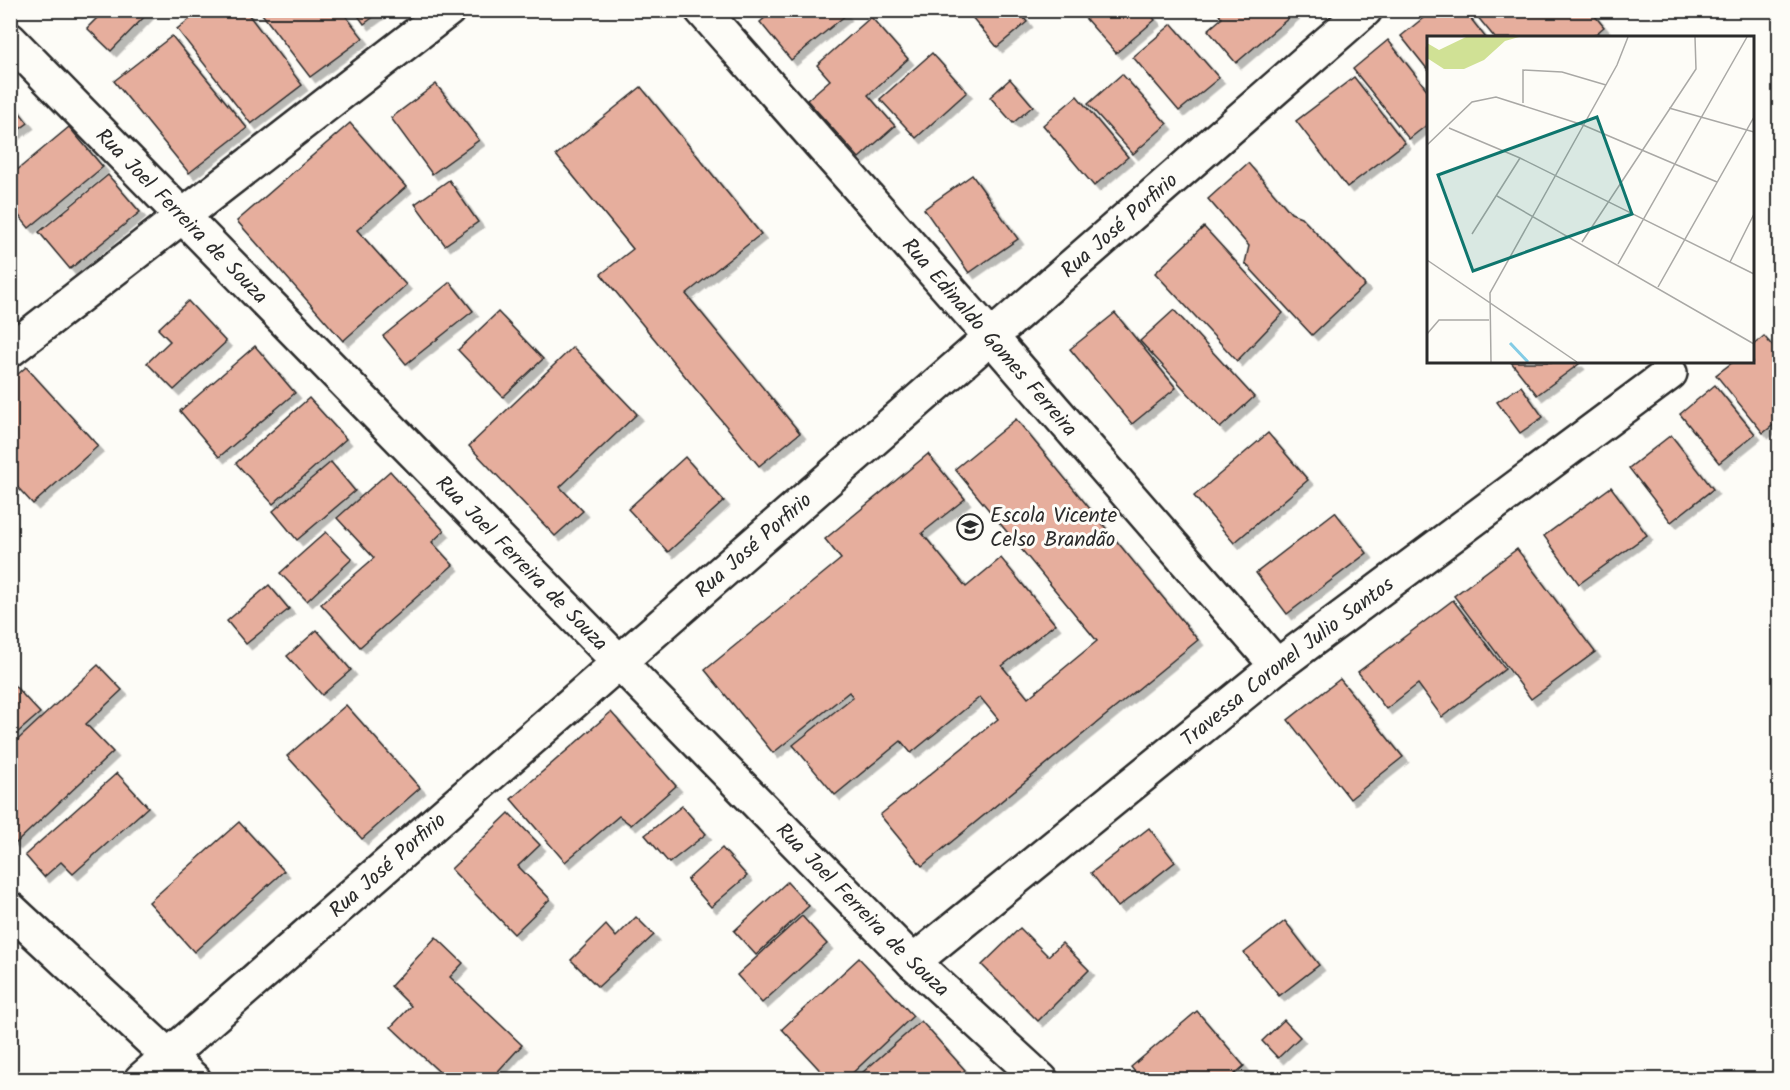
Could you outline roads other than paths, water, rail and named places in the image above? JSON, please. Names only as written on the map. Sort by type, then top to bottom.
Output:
[{"type":"street","points":[[10,350],[183,218],[448,10]]},
{"type":"street","name":"Rua Edinaldo Gomes Ferreira","points":[[702,10],[992,338],[1276,666]]},
{"type":"street","name":"Rua José Porfirio","points":[[141,1080],[1365,10]]},
{"type":"street","name":"Rua Joel Ferreira de Souza","points":[[10,40],[913,962],[1041,1080]]},
{"type":"street","name":"Travessa Coronel Julio Santos","points":[[913,962],[1276,666],[1670,373]]},
{"type":"street","points":[[10,909],[194,1080]]},
{"type":"place","name":"Escola Vicente Celso Brandão","points":[[970,527]]}]
